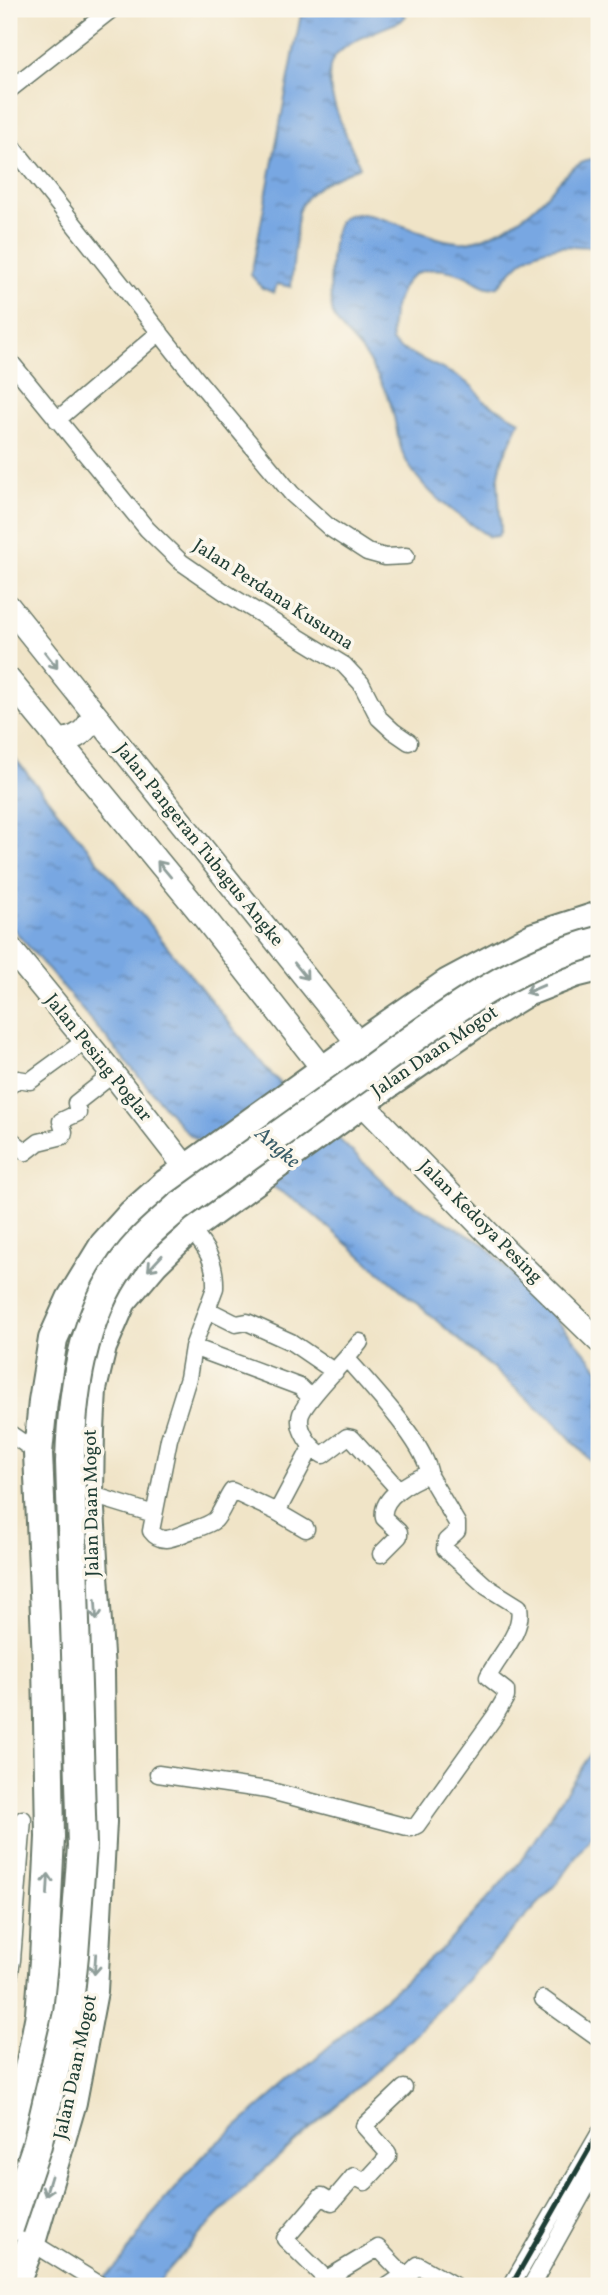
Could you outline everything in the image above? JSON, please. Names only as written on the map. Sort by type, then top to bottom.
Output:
[{"type":"highway","points":[[9,2144],[40,2014],[50,1837],[47,1661],[38,1453],[53,1339],[71,1299],[104,1245],[167,1183],[448,984],[534,937],[599,916]]},
{"type":"highway","name":"Jalan Daan Mogot","points":[[9,2197],[28,2143],[57,2006],[62,1962],[71,1850],[56,1446],[59,1382],[70,1333],[83,1300],[109,1256],[128,1235],[168,1198],[195,1178],[442,1003],[504,967],[561,941],[599,930]]},
{"type":"highway","name":"Jalan Daan Mogot","points":[[14,2286],[20,2235],[37,2145],[68,2013],[74,1955],[82,1846],[71,1413],[84,1345],[95,1313],[117,1271],[140,1241],[177,1208],[446,1015],[506,979],[577,947],[599,941]]},
{"type":"highway","name":"Jalan Daan Mogot","points":[[20,2235],[59,2151],[89,2020],[96,1957],[102,1822],[100,1671],[89,1494],[92,1389],[102,1347],[122,1301],[154,1263],[190,1228],[388,1083],[481,1019],[526,992],[599,967]]},
{"type":"highway","points":[[40,2014],[49,2028],[63,2034],[75,2031],[89,2020]]},
{"type":"highway","points":[[32,2056],[42,2048],[58,2045],[73,2053],[80,2064]]},
{"type":"main road","name":"Jalan Pangeran Tubagus Angke","points":[[9,607],[360,1044],[388,1083]]},
{"type":"main road","points":[[9,680],[207,921],[313,1078]]},
{"type":"main road","points":[[58,741],[70,740],[81,734],[90,726],[94,714]]},
{"type":"main road","name":"Jalan Pesing Poglar","points":[[9,947],[192,1166]]},
{"type":"main road","name":"Jalan Kedoya Pesing","points":[[352,1110],[488,1233],[599,1341]]},
{"type":"street","points":[[9,90],[112,9]]},
{"type":"street","points":[[9,142],[292,494],[330,528],[367,552],[385,557],[406,556]]},
{"type":"street","points":[[57,419],[160,332]]},
{"type":"street","name":"Jalan Perdana Kusuma","points":[[9,360],[147,529],[181,562],[226,593],[344,665],[361,683],[379,718],[409,742]]},
{"type":"street","points":[[9,1086],[18,1079],[30,1081],[85,1041]]},
{"type":"street","points":[[9,1138],[26,1152],[39,1142],[63,1136],[61,1121],[78,1113],[76,1103],[113,1073]]},
{"type":"street","points":[[190,1228],[209,1252],[216,1279],[208,1310],[193,1347],[188,1378],[169,1439],[151,1531],[162,1539],[175,1539],[216,1519],[232,1491],[306,1529]]},
{"type":"street","points":[[208,1310],[236,1324],[247,1322],[291,1342],[335,1372]]},
{"type":"street","points":[[360,1342],[348,1359],[311,1398],[300,1418],[304,1436],[323,1455],[347,1437],[352,1438],[398,1489]]},
{"type":"street","points":[[193,1347],[300,1387],[311,1398]]},
{"type":"street","points":[[158,1774],[267,1790],[405,1828],[417,1825],[506,1697],[506,1691],[488,1677],[512,1638],[520,1614],[519,1607],[486,1587],[445,1549],[446,1541],[457,1531],[457,1522],[428,1474],[427,1463],[414,1442],[348,1359]]},
{"type":"street","points":[[9,1433],[38,1453]]},
{"type":"street","points":[[277,1512],[312,1446]]},
{"type":"street","points":[[381,1554],[399,1536],[399,1532],[382,1514],[398,1489],[428,1474]]},
{"type":"street","points":[[89,1494],[153,1514]]},
{"type":"street","points":[[9,1978],[23,1819]]},
{"type":"street","points":[[22,1838],[50,1837]]},
{"type":"street","points":[[543,1999],[599,2039]]},
{"type":"street","points":[[403,2276],[378,2248],[324,2283],[285,2239],[322,2196],[332,2202],[352,2177],[365,2182],[388,2157],[388,2153],[364,2126],[404,2088]]},
{"type":"street","points":[[511,2286],[599,2134]]},
{"type":"street","points":[[531,2286],[599,2164]]},
{"type":"street","points":[[20,2235],[102,2286]]},
{"type":"street","points":[[388,2286],[403,2276],[408,2276],[420,2266],[455,2286]]},
{"type":"water","points":[[302,9],[396,9],[406,16],[401,21],[355,41],[334,58],[329,81],[332,96],[360,167],[316,189],[303,203],[298,212],[291,287],[277,284],[274,293],[262,288],[251,275]]},
{"type":"water","points":[[590,159],[599,159],[599,247],[559,247],[539,251],[522,261],[498,286],[493,287],[450,271],[422,271],[407,281],[394,309],[392,342],[457,376],[473,387],[484,401],[520,421],[502,460],[498,480],[501,530],[498,536],[489,537],[426,488],[405,459],[383,386],[365,355],[333,314],[330,279],[335,234],[344,217],[355,214],[384,219],[451,241],[474,240],[505,228],[524,216],[568,172]]},
{"type":"water","name":"Angke","points":[[9,751],[269,1072],[395,1193],[484,1244],[599,1369],[599,1470],[556,1423],[302,1205],[187,1133],[9,924]]},
{"type":"water","points":[[599,1741],[599,1825],[555,1886],[409,2041],[257,2176],[201,2233],[157,2286],[97,2286],[123,2259],[152,2214],[205,2154],[446,1945],[520,1862]]},
{"type":"railway","points":[[511,2286],[599,2132]]}]
